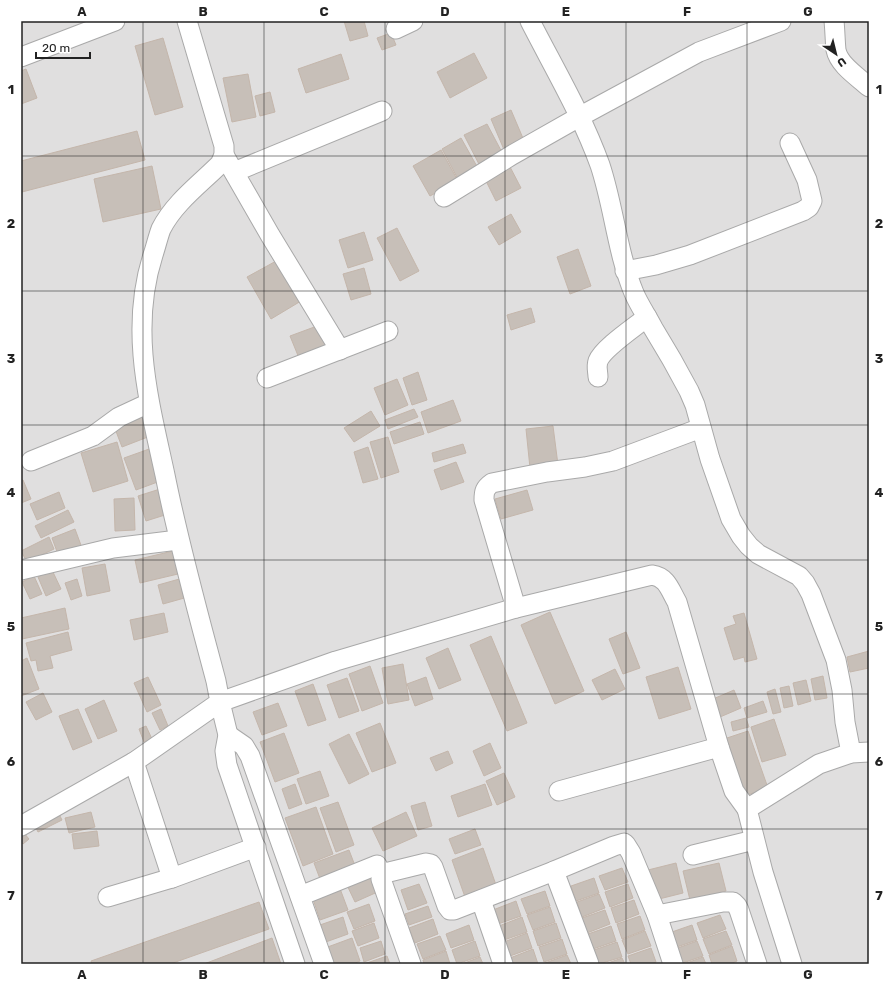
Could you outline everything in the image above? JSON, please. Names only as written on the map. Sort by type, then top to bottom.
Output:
[{"type":"street","points":[[21,57],[115,21]]},
{"type":"street","points":[[187,21],[224,146],[224,155],[220,164],[170,214],[161,230],[147,273],[141,330],[142,361],[149,402],[178,540],[216,681],[228,735],[225,751],[227,765],[296,964]]},
{"type":"street","points":[[396,29],[414,21]]},
{"type":"street","points":[[530,21],[579,117],[600,165],[625,271],[635,295],[690,391],[710,459],[729,512],[741,536],[749,546],[758,554],[799,576],[806,583],[812,594],[836,660],[842,690],[860,752],[819,764],[747,809]]},
{"type":"street","points":[[444,197],[512,155],[699,52],[781,21]]},
{"type":"street","points":[[834,21],[838,56],[842,62],[869,87]]},
{"type":"street","points":[[234,172],[382,111]]},
{"type":"street","points":[[625,271],[690,255],[803,211],[809,207],[812,201],[807,180],[790,143]]},
{"type":"street","points":[[224,155],[340,350]]},
{"type":"street","points":[[598,377],[597,366],[604,352],[647,316]]},
{"type":"street","points":[[267,378],[388,331]]},
{"type":"street","points":[[31,461],[93,436],[119,417],[149,402]]},
{"type":"street","points":[[516,608],[484,500],[484,492],[486,488],[492,483],[612,461],[701,428]]},
{"type":"street","points":[[21,570],[113,548],[178,540]]},
{"type":"street","points":[[21,826],[134,762],[220,702],[336,661],[516,608],[652,574],[659,576],[665,581],[676,602],[719,747],[734,791],[747,809],[762,872],[792,964]]},
{"type":"street","points":[[228,735],[244,746],[250,756],[324,964]]},
{"type":"street","points":[[559,791],[719,747]]},
{"type":"street","points":[[134,762],[172,878]]},
{"type":"street","points":[[693,855],[754,840]]},
{"type":"street","points":[[412,964],[381,879],[384,874],[426,863],[431,864],[447,906],[450,910],[454,910],[624,843],[632,853],[657,915],[673,964]]},
{"type":"street","points":[[108,897],[172,878],[256,847]]},
{"type":"street","points":[[300,896],[377,865],[384,874]]},
{"type":"street","points":[[554,871],[589,964]]},
{"type":"street","points":[[481,900],[503,964]]},
{"type":"street","points":[[657,915],[723,902],[733,902],[737,906],[757,964]]},
{"type":"shaded area","points":[[21,21],[869,21],[869,964],[21,964]]},
{"type":"building","points":[[344,21],[364,21],[368,36],[350,41]]},
{"type":"building","points":[[391,33],[396,45],[382,50],[377,38]]},
{"type":"building","points":[[163,38],[183,107],[155,115],[135,46]]},
{"type":"building","points":[[474,53],[487,78],[450,98],[437,72]]},
{"type":"building","points":[[341,54],[349,79],[306,93],[298,69]]},
{"type":"building","points":[[26,69],[37,98],[21,104],[21,71]]},
{"type":"building","points":[[248,74],[256,117],[232,122],[223,78]]},
{"type":"building","points":[[270,92],[275,112],[260,116],[255,96]]},
{"type":"building","points":[[511,110],[525,143],[505,152],[491,119]]},
{"type":"building","points":[[487,124],[505,158],[482,170],[464,135]]},
{"type":"building","points":[[137,131],[145,160],[22,192],[21,161]]},
{"type":"building","points":[[461,138],[479,170],[459,181],[442,149]]},
{"type":"building","points":[[441,150],[458,181],[430,196],[413,166]]},
{"type":"building","points":[[508,163],[521,188],[496,201],[483,175]]},
{"type":"building","points":[[152,166],[161,209],[103,222],[94,179]]},
{"type":"building","points":[[511,214],[521,232],[499,245],[488,227]]},
{"type":"building","points":[[397,228],[419,271],[400,281],[377,238]]},
{"type":"building","points":[[364,232],[373,260],[348,268],[339,240]]},
{"type":"building","points":[[578,249],[591,286],[570,294],[557,257]]},
{"type":"building","points":[[278,260],[301,301],[271,319],[247,277]]},
{"type":"building","points":[[364,268],[371,294],[351,300],[343,274]]},
{"type":"building","points":[[531,308],[535,322],[511,330],[507,315]]},
{"type":"building","points":[[317,326],[326,347],[299,358],[290,336]]},
{"type":"building","points":[[418,372],[427,400],[412,405],[403,378]]},
{"type":"building","points":[[397,379],[408,405],[385,415],[374,388]]},
{"type":"building","points":[[453,400],[461,421],[428,433],[421,412]]},
{"type":"building","points":[[414,409],[418,417],[388,429],[385,420]]},
{"type":"building","points":[[371,411],[380,426],[354,442],[344,428]]},
{"type":"building","points":[[145,414],[153,435],[122,447],[114,426]]},
{"type":"building","points":[[420,422],[424,434],[394,444],[390,432]]},
{"type":"building","points":[[553,426],[558,465],[530,468],[526,429]]},
{"type":"building","points":[[388,437],[399,472],[381,478],[370,442]]},
{"type":"building","points":[[117,442],[128,481],[93,492],[81,453]]},
{"type":"building","points":[[463,444],[466,453],[434,462],[432,453]]},
{"type":"building","points":[[368,447],[378,479],[363,483],[354,452]]},
{"type":"building","points":[[152,448],[163,480],[136,490],[124,458]]},
{"type":"building","points":[[456,462],[464,482],[441,490],[434,470]]},
{"type":"building","points":[[21,480],[23,480],[31,499],[21,503]]},
{"type":"building","points":[[160,489],[168,514],[146,521],[138,496]]},
{"type":"building","points":[[527,490],[533,510],[501,519],[495,499]]},
{"type":"building","points":[[59,492],[65,508],[37,520],[30,504]]},
{"type":"building","points":[[134,498],[135,530],[115,531],[114,499]]},
{"type":"building","points":[[68,510],[74,522],[41,538],[35,526]]},
{"type":"building","points":[[75,529],[82,548],[59,557],[52,538]]},
{"type":"building","points":[[49,537],[54,549],[27,562],[21,551]]},
{"type":"building","points":[[173,551],[178,574],[140,583],[135,560]]},
{"type":"building","points":[[105,564],[110,591],[87,596],[82,568]]},
{"type":"building","points":[[52,570],[61,589],[46,596],[38,577]]},
{"type":"building","points":[[34,576],[42,594],[30,599],[22,582]]},
{"type":"building","points":[[183,578],[188,597],[163,604],[158,585]]},
{"type":"building","points":[[77,579],[82,596],[71,600],[65,583]]},
{"type":"building","points":[[65,608],[69,629],[22,639],[21,618]]},
{"type":"building","points":[[550,612],[584,691],[555,704],[521,625]]},
{"type":"building","points":[[164,613],[168,632],[134,640],[130,620]]},
{"type":"building","points":[[744,613],[757,659],[745,662],[744,657],[734,660],[724,628],[736,624],[733,616]]},
{"type":"building","points":[[68,632],[72,650],[50,656],[53,668],[38,671],[36,660],[31,661],[26,643]]},
{"type":"building","points":[[626,632],[640,668],[623,674],[609,639]]},
{"type":"building","points":[[491,636],[527,723],[507,731],[470,645]]},
{"type":"building","points":[[448,648],[461,680],[439,689],[426,658]]},
{"type":"building","points":[[869,651],[869,668],[850,672],[847,657]]},
{"type":"building","points":[[27,658],[39,689],[21,696],[21,661]]},
{"type":"building","points":[[403,664],[409,700],[388,704],[382,668]]},
{"type":"building","points":[[370,666],[383,703],[362,711],[349,674]]},
{"type":"building","points":[[678,667],[691,709],[659,719],[646,677]]},
{"type":"building","points":[[615,669],[625,689],[602,700],[592,680]]},
{"type":"building","points":[[823,676],[827,698],[815,700],[811,679]]},
{"type":"building","points":[[148,677],[161,705],[147,712],[134,683]]},
{"type":"building","points":[[426,677],[433,699],[415,706],[407,684]]},
{"type":"building","points":[[347,678],[359,711],[339,718],[327,685]]},
{"type":"building","points":[[806,680],[811,701],[798,705],[793,683]]},
{"type":"building","points":[[313,684],[326,720],[308,726],[295,691]]},
{"type":"building","points":[[789,686],[793,706],[784,708],[780,688]]},
{"type":"building","points":[[775,689],[781,712],[773,714],[767,692]]},
{"type":"building","points":[[734,690],[741,708],[713,720],[706,702]]},
{"type":"building","points":[[43,693],[52,712],[36,720],[26,702]]},
{"type":"building","points":[[104,700],[117,731],[98,739],[85,709]]},
{"type":"building","points":[[763,701],[767,712],[747,718],[744,708]]},
{"type":"building","points":[[278,703],[287,726],[262,735],[253,712]]},
{"type":"building","points":[[78,709],[92,742],[73,750],[59,716]]},
{"type":"building","points":[[161,709],[168,726],[160,730],[152,713]]},
{"type":"building","points":[[746,718],[749,727],[733,731],[731,722]]},
{"type":"building","points":[[774,719],[786,755],[762,762],[751,727]]},
{"type":"building","points":[[380,723],[396,763],[372,772],[356,733]]},
{"type":"building","points":[[146,726],[152,739],[144,742],[139,729]]},
{"type":"building","points":[[748,731],[768,788],[741,797],[721,740]]},
{"type":"building","points":[[284,733],[299,773],[275,782],[260,742]]},
{"type":"building","points":[[349,734],[369,774],[349,784],[329,744]]},
{"type":"building","points":[[490,743],[501,768],[484,776],[473,751]]},
{"type":"building","points":[[448,751],[453,763],[436,771],[430,758]]},
{"type":"building","points":[[320,771],[329,796],[306,804],[297,779]]},
{"type":"building","points":[[504,773],[515,797],[497,805],[486,781]]},
{"type":"building","points":[[295,784],[302,804],[289,809],[282,789]]},
{"type":"building","points":[[485,784],[492,805],[458,817],[451,796]]},
{"type":"building","points":[[338,802],[354,845],[336,852],[320,808]]},
{"type":"building","points":[[425,802],[432,826],[418,830],[411,806]]},
{"type":"building","points":[[316,807],[333,854],[303,866],[285,818]]},
{"type":"building","points":[[91,812],[95,827],[69,833],[65,818]]},
{"type":"building","points":[[406,812],[417,836],[383,851],[372,828]]},
{"type":"building","points":[[59,814],[62,820],[38,832],[35,826]]},
{"type":"building","points":[[475,829],[481,845],[455,854],[449,839]]},
{"type":"building","points":[[97,831],[99,846],[74,849],[72,834]]},
{"type":"building","points":[[24,833],[29,839],[23,844],[21,841],[21,835]]},
{"type":"building","points":[[483,848],[496,885],[465,897],[452,860]]},
{"type":"building","points":[[349,850],[357,871],[322,884],[314,863]]},
{"type":"building","points":[[676,863],[683,893],[655,900],[648,870]]},
{"type":"building","points":[[719,863],[726,891],[690,900],[683,871]]},
{"type":"building","points":[[622,868],[628,882],[605,890],[599,876]]},
{"type":"building","points":[[372,869],[382,890],[355,902],[345,881]]},
{"type":"building","points":[[594,878],[599,893],[576,901],[571,886]]},
{"type":"building","points":[[419,884],[427,903],[408,910],[401,890]]},
{"type":"building","points":[[628,884],[633,898],[610,907],[605,892]]},
{"type":"building","points":[[339,886],[348,910],[320,920],[312,896]]},
{"type":"building","points":[[545,891],[550,906],[527,914],[521,899]]},
{"type":"building","points":[[599,894],[605,908],[582,917],[577,902]]},
{"type":"building","points":[[634,900],[639,914],[616,923],[611,908]]},
{"type":"building","points":[[516,901],[521,916],[498,924],[493,910]]},
{"type":"building","points":[[259,902],[269,929],[170,964],[92,964],[91,961]]},
{"type":"building","points":[[369,904],[375,921],[354,929],[347,912]]},
{"type":"building","points":[[428,906],[432,917],[409,925],[405,914]]},
{"type":"building","points":[[550,907],[555,922],[533,930],[527,915]]},
{"type":"building","points":[[605,910],[610,924],[587,933],[582,918]]},
{"type":"building","points":[[720,915],[726,929],[703,938],[697,923]]},
{"type":"building","points":[[640,916],[645,930],[622,939],[617,924]]},
{"type":"building","points":[[343,917],[348,934],[323,943],[317,926]]},
{"type":"building","points":[[522,917],[527,932],[504,940],[499,926]]},
{"type":"building","points":[[433,919],[438,934],[415,943],[409,928]]},
{"type":"building","points":[[374,923],[379,938],[358,946],[352,931]]},
{"type":"building","points":[[556,923],[561,938],[538,946],[533,931]]},
{"type":"building","points":[[469,925],[474,940],[451,948],[446,934]]},
{"type":"building","points":[[692,925],[697,940],[674,948],[669,933]]},
{"type":"building","points":[[611,926],[616,941],[593,949],[588,934]]},
{"type":"building","points":[[645,931],[651,946],[628,954],[622,940]]},
{"type":"building","points":[[726,931],[732,945],[709,954],[703,939]]},
{"type":"building","points":[[527,933],[532,948],[510,956],[504,942]]},
{"type":"building","points":[[440,936],[446,950],[423,959],[417,944]]},
{"type":"building","points":[[272,938],[281,964],[204,964]]},
{"type":"building","points":[[352,938],[360,961],[353,964],[331,964],[325,948]]},
{"type":"building","points":[[562,939],[567,954],[544,962],[539,947]]},
{"type":"building","points":[[381,941],[385,954],[364,962],[360,948]]},
{"type":"building","points":[[475,941],[480,956],[457,964],[452,950]]},
{"type":"building","points":[[697,941],[703,956],[680,964],[675,949]]},
{"type":"building","points":[[617,942],[622,957],[599,964],[594,950]]},
{"type":"building","points":[[732,946],[737,961],[730,964],[712,964],[709,955]]},
{"type":"building","points":[[651,948],[656,962],[651,964],[631,964],[628,956]]},
{"type":"building","points":[[533,949],[538,964],[513,964],[510,958]]},
{"type":"building","points":[[446,951],[450,964],[424,964],[423,960]]},
{"type":"building","points":[[567,955],[571,964],[545,964],[545,963]]},
{"type":"building","points":[[387,956],[390,964],[364,964]]},
{"type":"building","points":[[480,957],[483,964],[462,964]]},
{"type":"building","points":[[703,957],[706,964],[684,964]]},
{"type":"building","points":[[622,958],[625,964],[605,964]]}]
